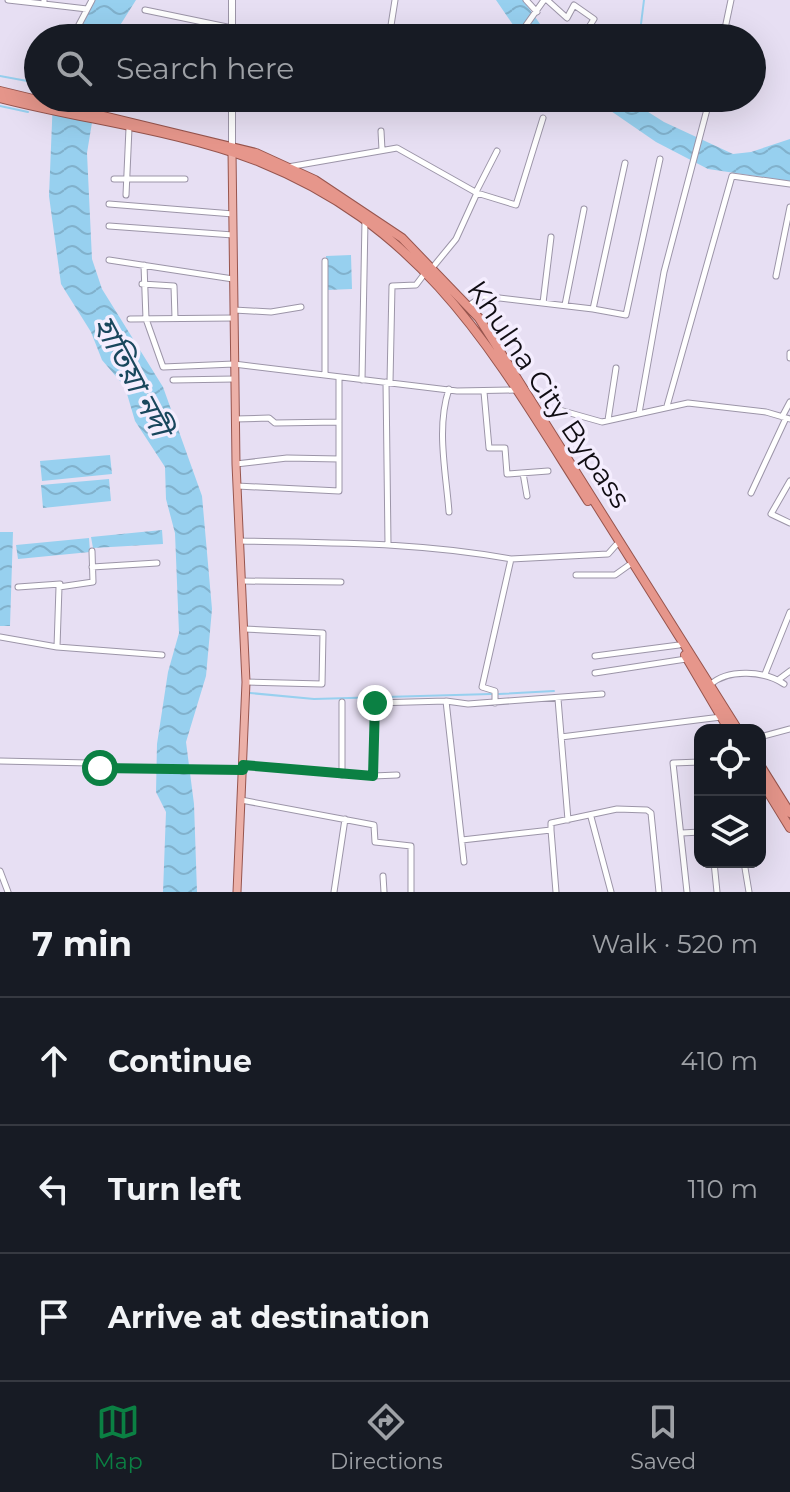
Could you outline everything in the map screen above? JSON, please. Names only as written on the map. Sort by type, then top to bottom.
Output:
[{"type":"highway","points":[[0,91],[24,97]]},
{"type":"highway","points":[[0,98],[24,99]]},
{"type":"highway","points":[[81,112],[114,121]]},
{"type":"highway","name":"Khulna City Bypass","points":[[114,121],[288,167],[347,199],[402,238],[476,327],[629,565],[725,724]]},
{"type":"highway","name":"Khulna City Bypass","points":[[114,121],[129,128],[232,150],[317,190],[365,220],[429,270],[468,306],[542,416],[734,724]]},
{"type":"highway","points":[[766,775],[790,813]]},
{"type":"highway","points":[[766,789],[790,828]]},
{"type":"main road","points":[[232,150],[236,464],[246,682],[237,892]]},
{"type":"street","points":[[8,0],[87,9]]},
{"type":"street","points":[[79,24],[92,0]]},
{"type":"street","points":[[232,0],[232,24]]},
{"type":"street","points":[[391,24],[395,0]]},
{"type":"street","points":[[526,0],[536,13]]},
{"type":"street","points":[[528,24],[546,0],[567,18],[574,5],[594,19],[591,24]]},
{"type":"street","points":[[726,24],[731,0]]},
{"type":"street","points":[[145,10],[213,24]]},
{"type":"street","points":[[232,112],[232,150]]},
{"type":"street","points":[[639,413],[664,272],[706,112]]},
{"type":"street","points":[[288,167],[400,149],[477,192],[516,205],[543,118]]},
{"type":"street","points":[[126,195],[129,128]]},
{"type":"street","points":[[381,131],[382,150]]},
{"type":"street","points":[[388,544],[388,382],[392,286],[416,285],[456,239],[497,151]]},
{"type":"street","points":[[468,306],[483,296],[626,315],[660,159]]},
{"type":"street","points":[[593,309],[625,163]]},
{"type":"street","points":[[667,406],[732,176],[790,184]]},
{"type":"street","points":[[114,179],[185,179]]},
{"type":"street","points":[[109,204],[233,214]]},
{"type":"street","points":[[776,276],[790,207]]},
{"type":"street","points":[[565,305],[584,209]]},
{"type":"street","points":[[362,380],[365,220]]},
{"type":"street","points":[[109,226],[233,235]]},
{"type":"street","points":[[543,303],[551,237]]},
{"type":"street","points":[[109,260],[233,279]]},
{"type":"street","points":[[325,261],[325,375]]},
{"type":"street","points":[[144,265],[142,284],[146,319],[163,367],[234,364],[449,389],[484,392],[517,389]]},
{"type":"street","points":[[142,284],[174,286],[175,318]]},
{"type":"street","points":[[130,319],[271,312],[301,307]]},
{"type":"street","points":[[608,420],[616,368]]},
{"type":"street","points":[[237,486],[339,491],[339,377]]},
{"type":"street","points":[[173,380],[234,379]]},
{"type":"street","points":[[449,389],[444,407],[443,435],[449,512]]},
{"type":"street","points":[[484,392],[489,448],[505,448],[508,475],[548,471]]},
{"type":"street","points":[[751,493],[786,418],[790,402]]},
{"type":"street","points":[[542,416],[556,409],[597,421],[667,406],[720,405],[786,418]]},
{"type":"street","points":[[235,419],[269,418],[275,423],[339,422]]},
{"type":"street","points":[[236,464],[287,458],[339,459]]},
{"type":"street","points":[[523,473],[527,496]]},
{"type":"street","points":[[790,481],[771,514],[790,523]]},
{"type":"street","points":[[240,541],[388,544],[459,549],[511,559],[608,554],[616,545]]},
{"type":"street","points":[[18,587],[93,582],[92,551]]},
{"type":"street","points":[[495,703],[495,691],[482,687],[511,559]]},
{"type":"street","points":[[92,567],[157,563]]},
{"type":"street","points":[[576,575],[615,575],[629,565]]},
{"type":"street","points":[[242,581],[341,582]]},
{"type":"street","points":[[57,647],[61,584]]},
{"type":"street","points":[[765,674],[790,612]]},
{"type":"street","points":[[244,629],[323,633],[322,684],[246,682]]},
{"type":"street","points":[[0,637],[57,647],[162,655]]},
{"type":"street","points":[[595,656],[679,645]]},
{"type":"street","points":[[595,673],[687,659]]},
{"type":"street","points":[[710,685],[727,676],[765,674],[781,682],[790,671]]},
{"type":"street","points":[[373,776],[375,703],[495,703],[602,694]]},
{"type":"street","points":[[558,699],[568,820]]},
{"type":"street","points":[[446,701],[464,862]]},
{"type":"street","points":[[342,702],[342,775]]},
{"type":"street","points":[[561,737],[721,717]]},
{"type":"street","points":[[766,735],[790,729]]},
{"type":"street","points":[[0,761],[89,763],[100,768],[202,767],[397,775]]},
{"type":"street","points":[[687,892],[673,763],[694,762]]},
{"type":"street","points":[[241,800],[374,825],[375,842],[411,846],[411,892]]},
{"type":"street","points":[[556,892],[551,823],[591,817],[617,809],[649,811],[659,892]]},
{"type":"street","points":[[591,817],[611,892]]},
{"type":"street","points":[[334,892],[345,819]]},
{"type":"street","points":[[462,840],[551,830]]},
{"type":"street","points":[[682,833],[694,832]]},
{"type":"street","points":[[715,868],[717,892]]},
{"type":"street","points":[[745,868],[749,892]]},
{"type":"street","points":[[0,871],[8,892]]},
{"type":"street","points":[[383,876],[384,892]]},
{"type":"water","points":[[95,0],[136,0],[121,24],[82,24]]},
{"type":"water","points":[[496,0],[523,0],[540,24],[512,24]]},
{"type":"water","name":"হাতিয়া নদী","points":[[52,112],[94,112],[87,153],[92,259],[102,289],[163,387],[202,496],[212,609],[206,676],[186,742],[194,804],[197,892],[163,892],[166,812],[156,792],[157,744],[168,672],[179,633],[175,533],[166,499],[165,467],[135,421],[125,387],[102,360],[91,332],[61,284],[49,196]]},
{"type":"water","points":[[612,112],[648,112],[733,154],[751,152],[790,139],[790,181],[708,169],[656,142]]},
{"type":"water","points":[[351,255],[352,289],[327,290],[326,256]]},
{"type":"water","points":[[110,455],[112,474],[42,481],[40,461]]},
{"type":"water","points":[[109,479],[111,501],[43,508],[41,485]]},
{"type":"water","points":[[162,530],[163,544],[93,548],[91,537]]},
{"type":"water","points":[[0,532],[13,532],[10,626],[0,626]]},
{"type":"water","points":[[89,538],[90,552],[18,559],[16,545]]},
{"type":"waterway","points":[[641,24],[644,0]]},
{"type":"waterway","points":[[0,76],[24,80]]},
{"type":"waterway","points":[[0,106],[24,111]]},
{"type":"waterway","points":[[499,694],[554,691]]},
{"type":"waterway","points":[[250,693],[314,699],[491,694]]},
{"type":"route","points":[[100,768],[170,766],[243,770],[243,765],[329,775],[373,776],[375,703]]}]
